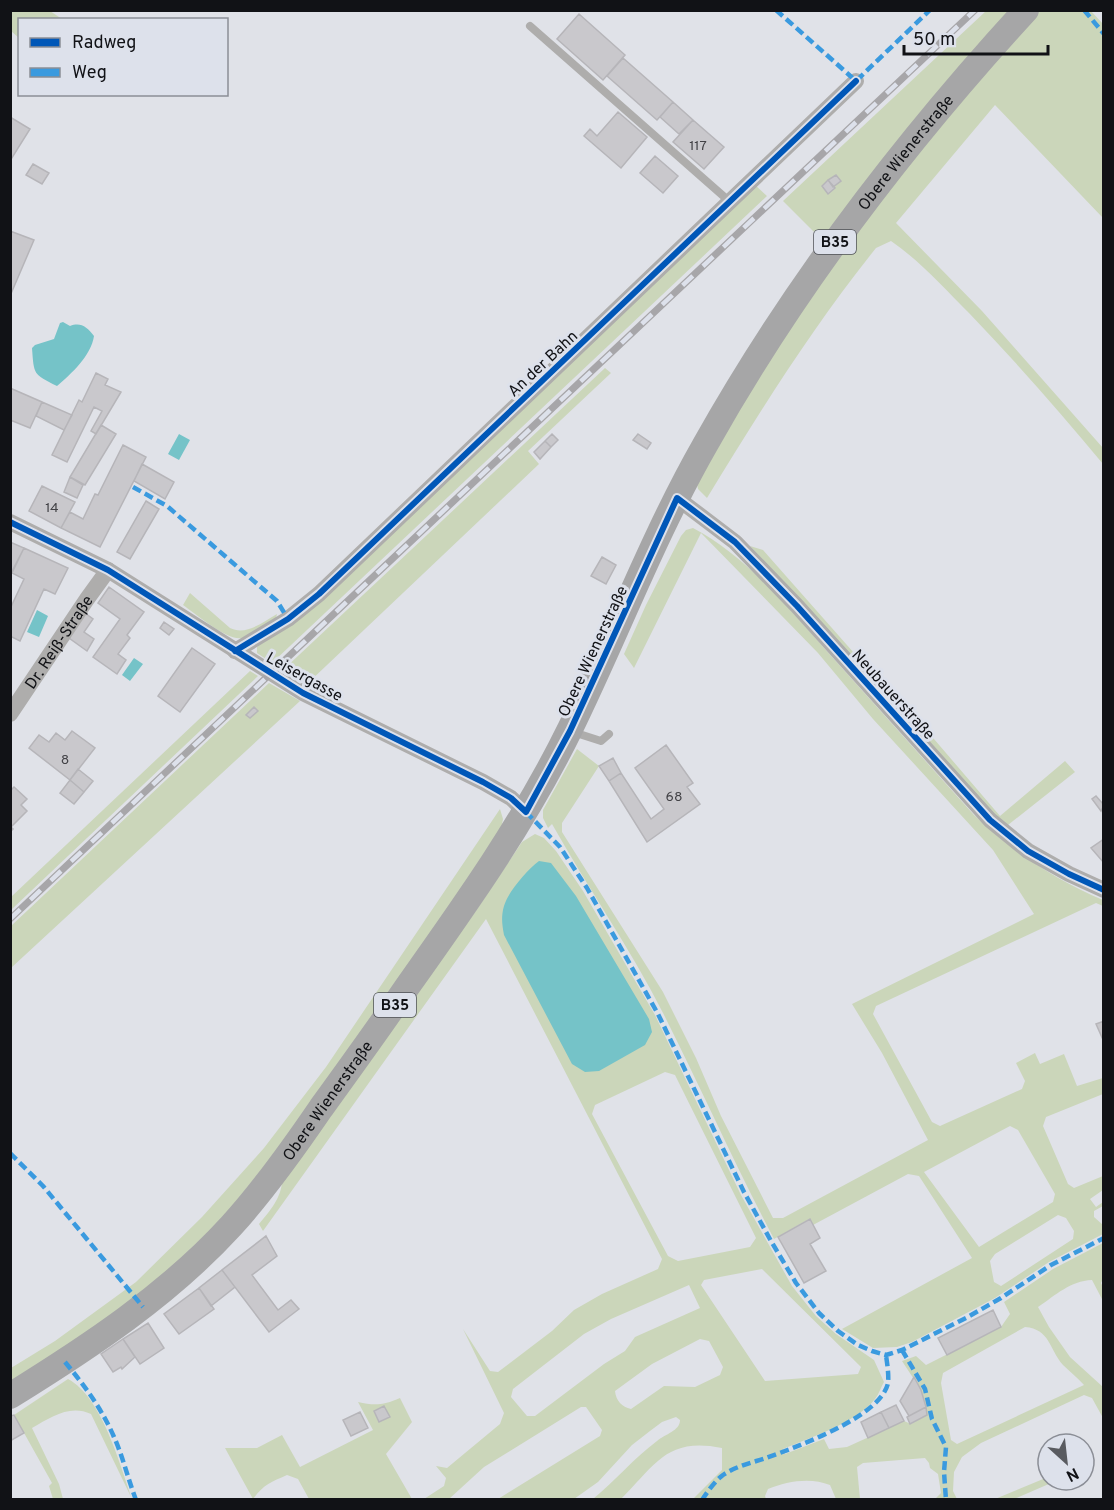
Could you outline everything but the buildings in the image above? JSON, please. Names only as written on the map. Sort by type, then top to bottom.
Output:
[{"type":"main road","name":"Obere Wienerstraße","points":[[10,1396],[65,1362],[143,1307],[199,1258],[230,1227],[296,1144],[465,905],[526,812],[570,731],[677,498],[704,446],[743,380],[832,246],[934,115],[1026,10]]},
{"type":"street","name":"An der Bahn","points":[[235,651],[288,619],[319,594],[856,81]]},
{"type":"street","name":"Neubauerstraße","points":[[677,498],[735,542],[797,606],[990,820],[1028,850],[1069,874],[1104,890]]},
{"type":"street","name":"Leisergasse","points":[[10,522],[108,570],[303,693],[483,782],[511,798],[526,812]]},
{"type":"street","name":"Dr. Reiß-Straße","points":[[10,714],[108,570]]},
{"type":"lane","points":[[530,26],[729,201]]},
{"type":"lane","points":[[570,731],[601,741],[609,734]]},
{"type":"green space","points":[[10,11],[50,11],[60,18],[18,18],[18,37],[11,31]]},
{"type":"green space","points":[[986,11],[1013,11],[823,241],[783,201]]},
{"type":"green space","points":[[1039,11],[1091,11],[1103,24],[1103,218],[995,105],[896,223],[982,311],[1103,448],[1103,464],[1038,387],[969,313],[922,266],[891,241],[876,248],[808,339],[707,498],[698,489],[697,484],[711,455],[791,325],[823,278],[927,141]]},
{"type":"green space","points":[[754,184],[767,196],[272,663],[257,653],[257,647]]},
{"type":"green space","points":[[605,368],[611,373],[528,451],[539,464],[307,684],[283,670]]},
{"type":"green space","points":[[693,528],[713,540],[768,587],[988,828],[1051,874],[1103,900],[1103,906],[1096,903],[876,1006],[873,1014],[932,1122],[940,1126],[1022,1089],[1025,1081],[1016,1063],[1035,1053],[1040,1064],[1064,1054],[1077,1086],[1103,1078],[1103,1094],[1046,1117],[1043,1126],[1068,1184],[1074,1188],[1103,1176],[1103,1190],[1090,1199],[1096,1207],[1103,1202],[1103,1206],[1094,1211],[1094,1217],[1103,1225],[1103,1234],[1049,1262],[995,1298],[912,1342],[897,1347],[873,1348],[842,1329],[972,1258],[919,1176],[908,1174],[813,1225],[809,1219],[774,1239],[650,989],[552,824],[548,828],[543,818],[543,810],[577,749],[599,766],[562,823],[562,832],[663,992],[696,1058],[721,1116],[773,1218],[783,1218],[928,1140],[882,1053],[852,1004],[1034,914],[993,850],[873,719],[818,653],[701,533],[634,668],[624,654],[646,605],[686,530]],"holes":[[[1010,1126],[1018,1130],[1055,1194],[1053,1202],[979,1247],[924,1172]],[[1058,1215],[1066,1218],[1074,1231],[1073,1239],[1001,1286],[994,1282],[990,1261],[995,1254]]]},
{"type":"green space","points":[[750,546],[763,550],[869,670],[880,676],[1000,816],[1065,761],[1075,772],[1008,825],[994,814]]},
{"type":"green space","points":[[190,593],[230,628],[236,630],[254,627],[277,614],[276,618],[251,635],[236,638],[220,631],[183,605]]},
{"type":"green space","points":[[250,671],[258,676],[11,910],[11,897]]},
{"type":"green space","points":[[269,683],[300,701],[11,968],[11,926]]},
{"type":"green space","points":[[500,809],[503,819],[501,829],[455,898],[288,1137],[222,1219],[138,1299],[11,1384],[11,1368],[55,1341],[136,1282],[202,1217],[264,1148],[326,1067]]},
{"type":"green space","points":[[535,834],[544,838],[556,851],[583,891],[655,1015],[741,1195],[792,1286],[816,1316],[836,1334],[874,1360],[884,1382],[878,1395],[867,1408],[845,1422],[783,1449],[785,1454],[824,1439],[829,1449],[847,1447],[904,1421],[911,1424],[927,1415],[921,1390],[902,1361],[916,1356],[926,1365],[1001,1327],[1010,1314],[1004,1302],[1053,1269],[1103,1243],[1104,1277],[1101,1283],[1103,1301],[1092,1280],[1070,1286],[1038,1307],[1070,1357],[1103,1387],[1103,1418],[1092,1398],[1084,1395],[981,1443],[962,1457],[954,1472],[953,1491],[957,1499],[935,1499],[941,1493],[938,1474],[930,1468],[925,1458],[863,1463],[857,1467],[860,1499],[836,1499],[830,1485],[807,1481],[791,1482],[768,1489],[766,1499],[693,1499],[722,1470],[722,1448],[688,1446],[664,1456],[621,1499],[593,1499],[649,1448],[675,1430],[680,1420],[676,1417],[662,1422],[632,1445],[598,1482],[574,1499],[498,1499],[600,1436],[602,1430],[586,1407],[581,1407],[484,1467],[449,1499],[424,1499],[444,1486],[446,1478],[436,1466],[447,1468],[500,1424],[504,1413],[463,1329],[490,1371],[498,1372],[552,1331],[574,1310],[602,1294],[658,1269],[662,1259],[486,919],[263,1231],[259,1224],[278,1198],[282,1180],[475,912],[522,842]],"holes":[[[665,1072],[675,1075],[756,1238],[750,1247],[678,1261],[668,1256],[592,1114],[595,1105]],[[762,1269],[861,1367],[858,1374],[765,1381],[701,1285],[704,1280]],[[689,1285],[700,1308],[635,1337],[625,1351],[535,1416],[527,1416],[511,1397],[513,1389],[584,1334],[611,1319]],[[1025,1327],[1040,1332],[1058,1359],[1084,1385],[957,1444],[951,1440],[941,1383],[943,1373]],[[700,1339],[709,1341],[723,1367],[720,1375],[695,1387],[664,1386],[631,1409],[620,1403],[615,1391],[652,1364]]]},
{"type":"green space","points":[[68,1379],[80,1388],[100,1416],[132,1499],[91,1414],[76,1410],[61,1413],[32,1428],[59,1484],[63,1499],[53,1499],[49,1486],[52,1483],[14,1415]]},
{"type":"green space","points":[[400,1398],[412,1422],[386,1454],[412,1499],[309,1499],[298,1479],[287,1475],[268,1484],[253,1499],[225,1448],[257,1448],[282,1435],[300,1467],[373,1430],[358,1402],[379,1404]]},
{"type":"green space","points":[[1036,1482],[1036,1490],[1014,1499],[995,1499]]},
{"type":"water","points":[[63,322],[70,326],[84,326],[94,336],[85,357],[57,386],[36,373],[32,348],[54,339],[60,323]]},
{"type":"water","points":[[179,434],[190,440],[179,460],[168,454]]},
{"type":"water","points":[[37,610],[48,616],[39,637],[27,632]]},
{"type":"water","points":[[134,658],[143,664],[130,681],[122,675]]},
{"type":"water","points":[[539,861],[551,863],[576,896],[649,1019],[652,1032],[645,1045],[599,1071],[585,1072],[572,1064],[504,935],[502,917],[506,900],[518,882]]},
{"type":"railway","points":[[10,919],[975,10]]},
{"type":"marked path","points":[[776,10],[856,81],[930,10]]},
{"type":"marked path","points":[[1084,10],[1104,34]]},
{"type":"marked path","points":[[133,487],[167,506],[277,601],[288,619]]},
{"type":"marked path","points":[[526,812],[560,847],[587,888],[658,1014],[744,1192],[771,1241],[796,1283],[819,1313],[838,1331],[858,1345],[872,1351],[886,1355],[902,1350],[966,1318],[1051,1265],[1104,1238]]},
{"type":"marked path","points":[[10,1153],[43,1186],[143,1307]]},
{"type":"marked path","points":[[902,1350],[925,1389],[932,1419],[946,1447],[944,1472],[946,1500]]},
{"type":"marked path","points":[[702,1500],[717,1480],[728,1472],[836,1429],[870,1408],[882,1396],[888,1383],[886,1355]]},
{"type":"marked path","points":[[65,1362],[104,1417],[120,1452],[136,1500]]},
{"type":"cycle path","points":[[235,651],[288,619],[319,594],[856,81]]},
{"type":"cycle path","points":[[10,522],[108,570],[303,693],[483,782],[511,798],[526,812],[570,731],[677,498],[735,542],[797,606],[990,820],[1028,851],[1104,890]]}]
